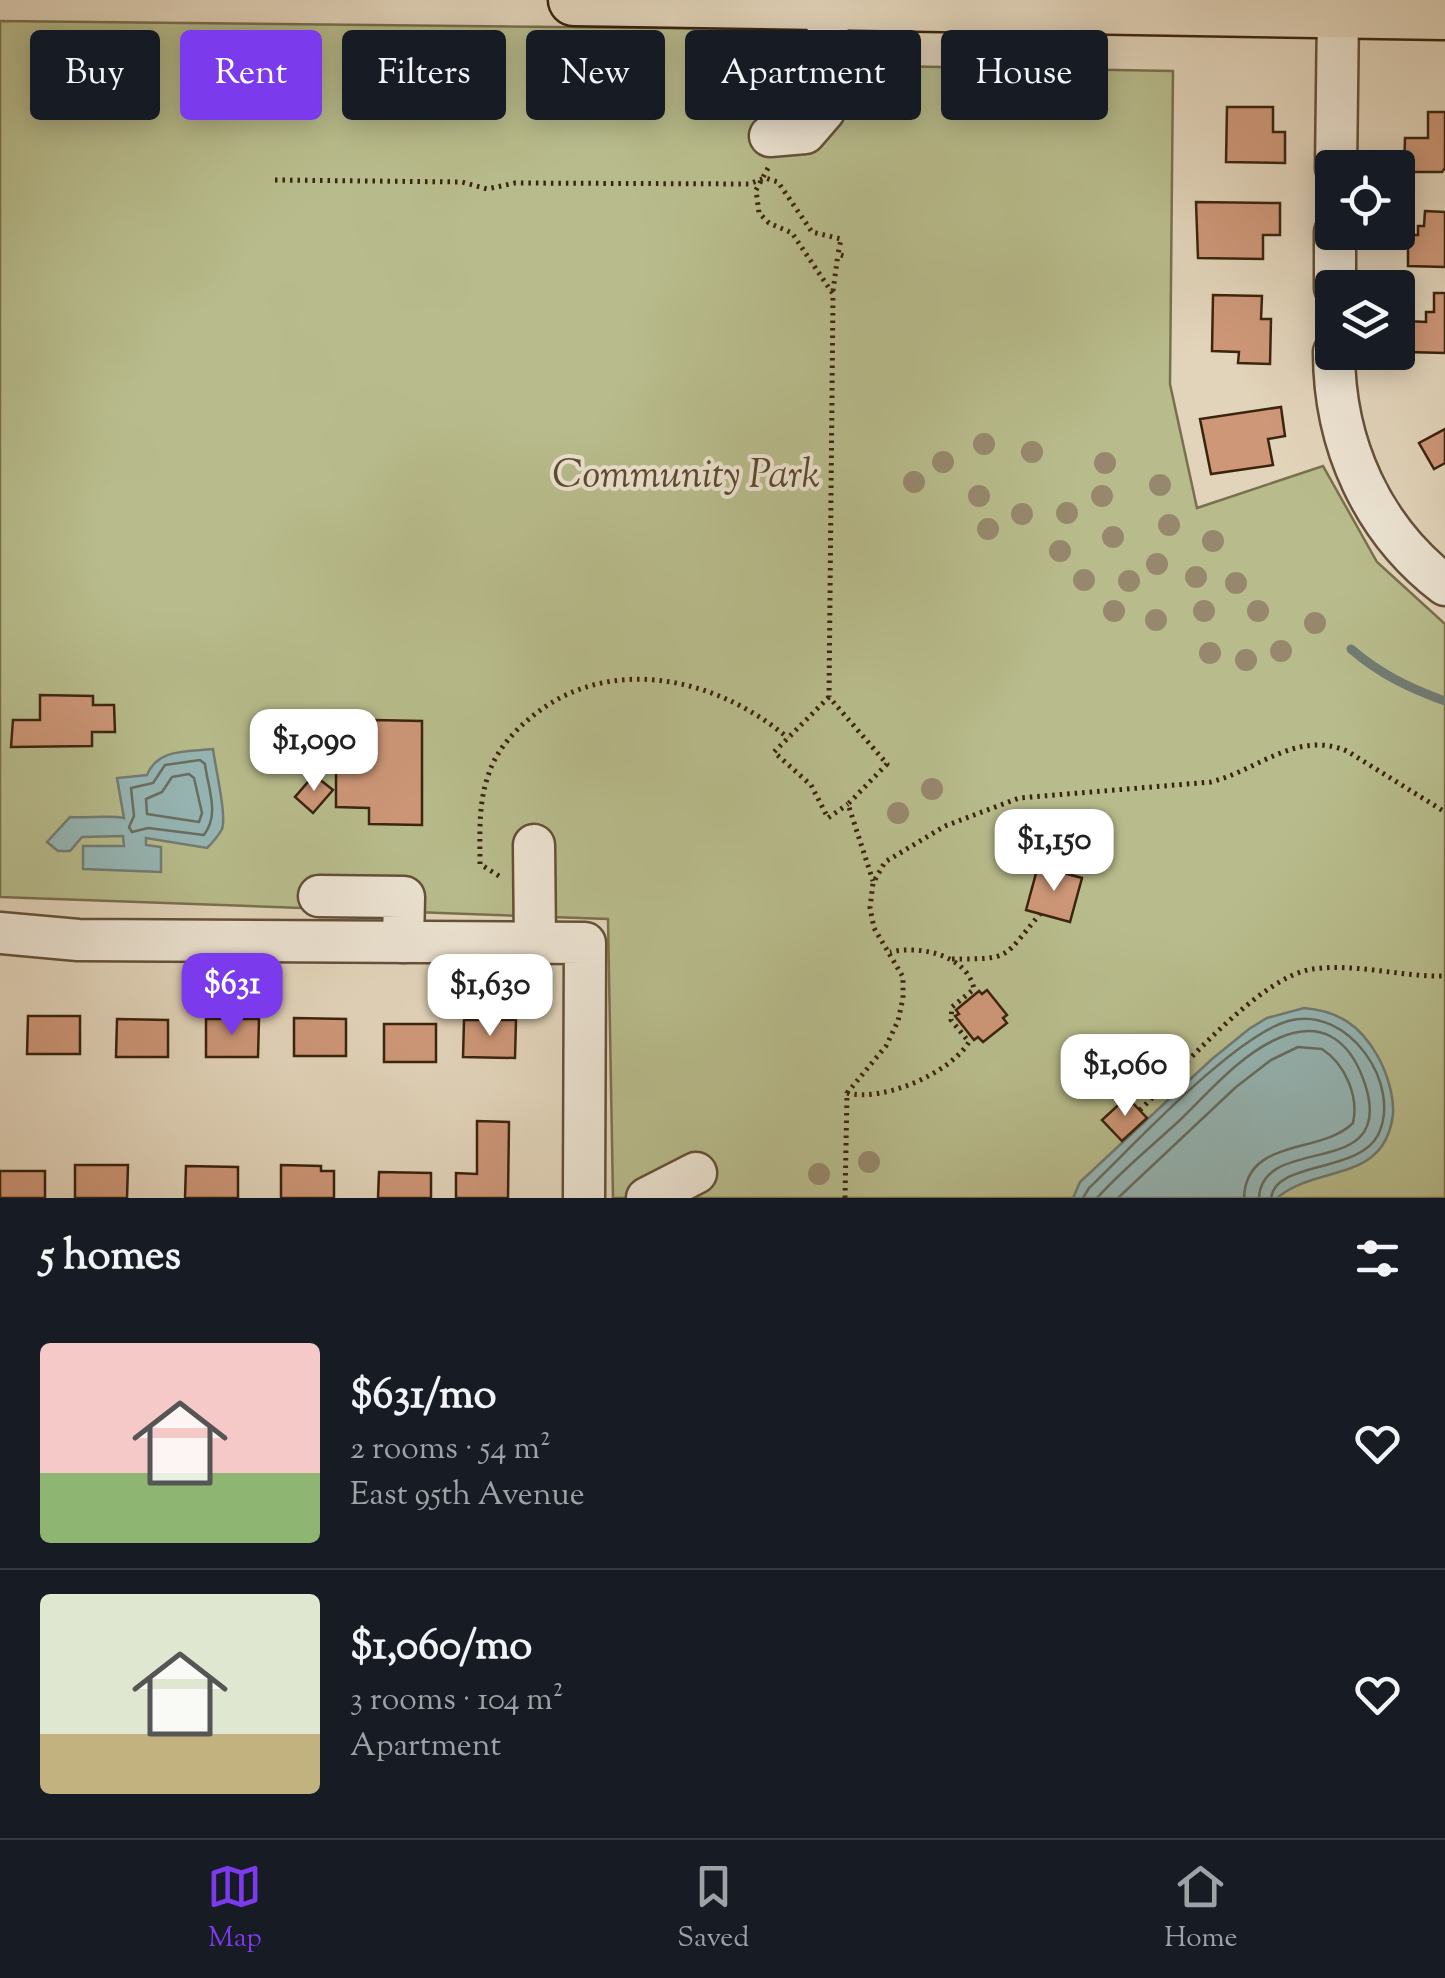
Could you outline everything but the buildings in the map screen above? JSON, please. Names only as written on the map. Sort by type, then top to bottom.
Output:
[{"type":"main road","points":[[574,0],[1445,14]]},
{"type":"street","points":[[769,146],[805,132],[824,111],[829,3]]},
{"type":"street","points":[[1336,150],[1338,13]]},
{"type":"street","points":[[1336,370],[1340,416],[1359,476],[1391,533],[1419,564],[1445,584]]},
{"type":"street","points":[[534,845],[536,942]]},
{"type":"street","points":[[320,896],[404,897],[403,942]]},
{"type":"street","points":[[0,933],[78,940],[585,943],[584,1198]]},
{"type":"street","points":[[648,1198],[696,1172]]},
{"type":"path","points":[[769,146],[765,178],[756,190],[759,213],[769,223],[792,233],[833,294]]},
{"type":"path","points":[[275,180],[462,182],[487,190],[515,184],[749,184],[765,178],[778,182],[812,232],[842,239],[833,294],[830,697],[887,764],[848,804],[828,818],[812,786],[774,752],[830,697]]},
{"type":"path","points":[[506,879],[480,864],[480,818],[486,782],[504,744],[542,708],[561,696],[610,681],[689,684],[739,703],[788,738]]},
{"type":"path","points":[[845,1198],[847,1093],[886,1046],[898,1022],[903,998],[902,976],[874,928],[870,908],[873,883],[885,862],[945,826],[1019,798],[1211,782],[1238,776],[1296,746],[1314,743],[1347,750],[1445,812]]},
{"type":"path","points":[[848,804],[873,883]]},
{"type":"path","points":[[890,952],[913,949],[952,958],[998,959],[1040,914]]},
{"type":"path","points":[[847,1093],[864,1097],[884,1094],[944,1066],[966,1048],[969,1042],[950,1020],[952,1008],[974,989],[973,982],[952,958]]},
{"type":"path","points":[[1140,1110],[1245,1008],[1286,978],[1310,969],[1338,968],[1445,976]]},
{"type":"green space","name":"Community Park","points":[[0,21],[757,30],[685,30],[685,120],[921,120],[921,67],[941,67],[941,120],[1108,120],[1108,70],[1173,71],[1170,384],[1197,508],[1323,466],[1377,562],[1445,624],[1445,1198],[613,1198],[608,919],[0,897]]},
{"type":"water","points":[[213,749],[223,823],[207,848],[146,838],[146,845],[161,847],[161,872],[83,869],[83,846],[124,846],[123,836],[82,837],[70,851],[58,851],[47,842],[70,817],[124,818],[117,778],[147,775],[158,760],[174,753]]},
{"type":"water","points":[[1304,1008],[1347,1021],[1363,1035],[1381,1062],[1393,1114],[1387,1136],[1377,1152],[1347,1170],[1311,1180],[1277,1198],[1073,1198],[1080,1182],[1212,1059],[1267,1018]]},
{"type":"waterway","points":[[1351,649],[1395,680],[1445,701]]}]
